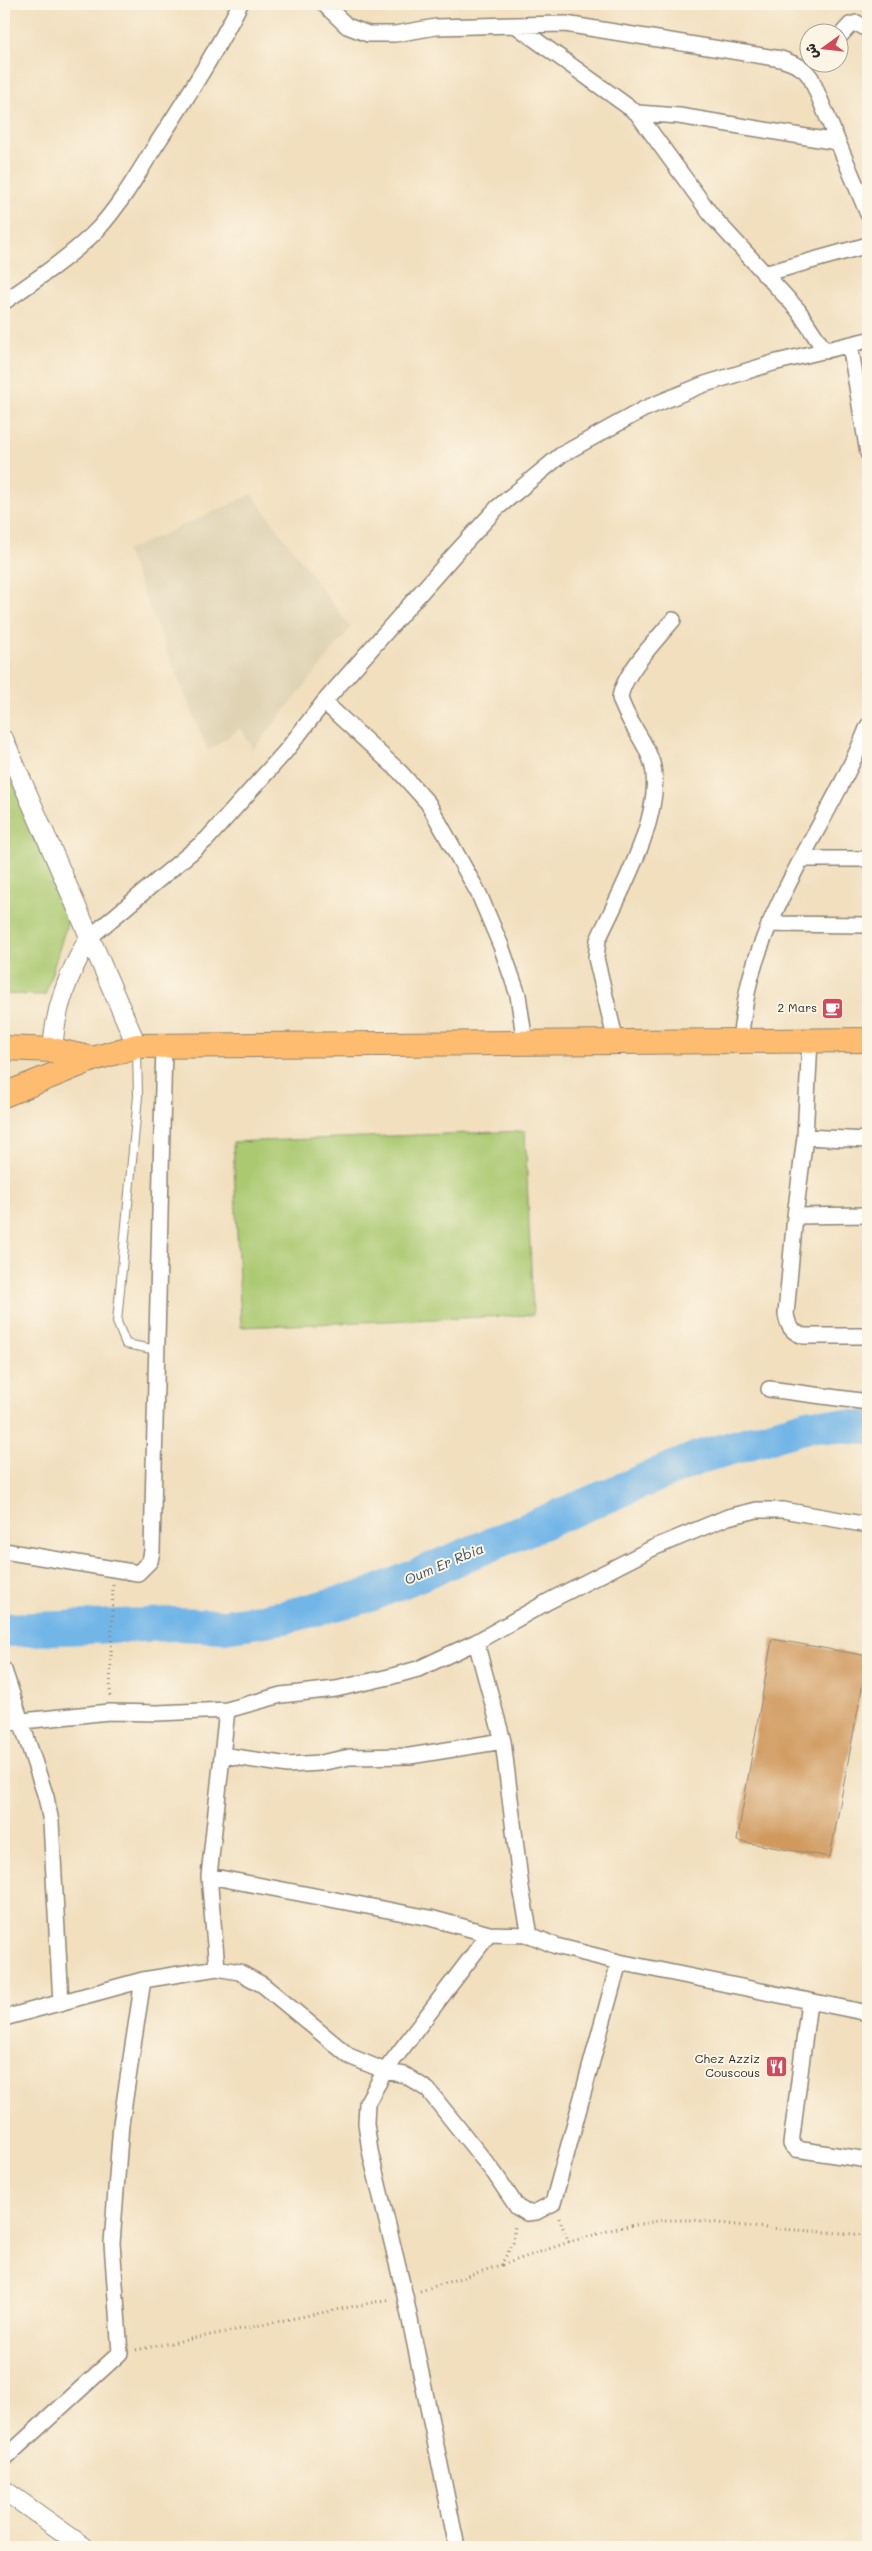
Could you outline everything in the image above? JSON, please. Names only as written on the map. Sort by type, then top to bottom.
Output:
[{"type":"main road","points":[[4,1095],[93,1059],[137,1046],[868,1040]]},
{"type":"main road","points":[[4,1048],[53,1050],[93,1059]]},
{"type":"street","points":[[4,302],[37,279],[97,230],[109,215],[191,90],[240,4]]},
{"type":"street","points":[[324,4],[347,26],[368,34],[395,34],[436,27],[565,24],[781,59],[800,64]]},
{"type":"street","points":[[850,25],[857,23],[868,30]]},
{"type":"street","points":[[515,25],[561,56],[637,113],[712,216],[798,310],[825,350]]},
{"type":"street","points":[[811,72],[837,142],[868,214]]},
{"type":"street","points":[[637,113],[679,116],[837,142]]},
{"type":"street","points":[[764,274],[868,245]]},
{"type":"street","points":[[53,1050],[54,1031],[68,978],[89,938],[207,839],[286,752],[324,702],[497,508],[561,455],[644,409],[702,385],[773,363],[868,340]]},
{"type":"street","points":[[850,345],[866,430],[868,452]]},
{"type":"street","points":[[616,1042],[596,958],[598,940],[646,830],[655,798],[653,765],[644,742],[620,698],[620,692],[634,669],[673,620]]},
{"type":"street","points":[[324,702],[400,772],[428,803],[479,894],[501,946],[518,994],[525,1043]]},
{"type":"street","points":[[740,1040],[750,977],[769,924],[800,859],[861,760],[868,726]]},
{"type":"street","points":[[4,740],[137,1046]]},
{"type":"street","points":[[800,859],[868,859]]},
{"type":"street","points":[[769,924],[868,925]]},
{"type":"street","points":[[810,1040],[805,1138],[795,1216],[786,1314],[788,1325],[796,1334],[804,1336],[868,1336]]},
{"type":"street","points":[[4,1551],[138,1573],[147,1566],[152,1551],[164,1045]]},
{"type":"street","points":[[805,1138],[868,1140]]},
{"type":"street","points":[[795,1216],[868,1215]]},
{"type":"street","points":[[769,1389],[868,1402]]},
{"type":"street","points":[[4,1722],[109,1712],[157,1713],[227,1710],[281,1695],[336,1689],[418,1669],[476,1642],[549,1601],[653,1548],[728,1517],[757,1510],[783,1510],[868,1525]]},
{"type":"street","points":[[476,1642],[503,1741],[521,1888],[530,1935]]},
{"type":"street","points":[[4,1670],[46,1797],[51,1822],[61,2003]]},
{"type":"street","points":[[217,1968],[209,1876],[227,1710]]},
{"type":"street","points":[[222,1755],[288,1765],[320,1763],[350,1757],[410,1756],[503,1741]]},
{"type":"street","points":[[209,1876],[430,1918],[489,1934],[530,1935],[556,1946],[619,1962],[868,2013]]},
{"type":"street","points":[[457,2547],[406,2296],[376,2180],[366,2123],[367,2103],[385,2071],[489,1934]]},
{"type":"street","points":[[4,2018],[143,1980],[217,1968],[239,1972],[263,1985],[349,2056],[385,2071],[405,2075],[428,2090],[495,2174],[517,2207],[527,2213],[536,2212],[553,2203],[619,1962]]},
{"type":"street","points":[[4,2459],[120,2353],[112,2243],[121,2124],[143,1980]]},
{"type":"street","points":[[809,2002],[791,2144],[796,2148],[868,2160]]},
{"type":"street","points":[[4,2490],[84,2547]]},
{"type":"lane","points":[[137,1046],[138,1096],[117,1322],[126,1344],[157,1350]]},
{"type":"path","points":[[109,1712],[113,1664],[112,1589]]},
{"type":"path","points":[[553,2203],[569,2242]]},
{"type":"path","points":[[502,2265],[513,2243],[517,2207]]},
{"type":"path","points":[[120,2353],[406,2296],[569,2242],[618,2228],[663,2220],[693,2220],[753,2227],[868,2235]]},
{"type":"shaded area","points":[[252,494],[351,628],[253,750],[241,728],[208,751],[126,551]]},
{"type":"green space","points":[[4,761],[69,917],[45,995],[4,994]]},
{"type":"green space","points":[[525,1131],[533,1315],[241,1327],[233,1142]]},
{"type":"building","points":[[772,1639],[868,1656],[830,1857],[737,1841]]},
{"type":"waterway","name":"Oum Er Rbia","points":[[4,1630],[175,1624],[225,1626],[285,1617],[370,1595],[700,1457],[811,1425],[868,1428]]},
{"type":"place","name":"2 Mars","points":[[833,1008]]},
{"type":"place","name":"Chez Azziz Couscous","points":[[776,2066]]}]
